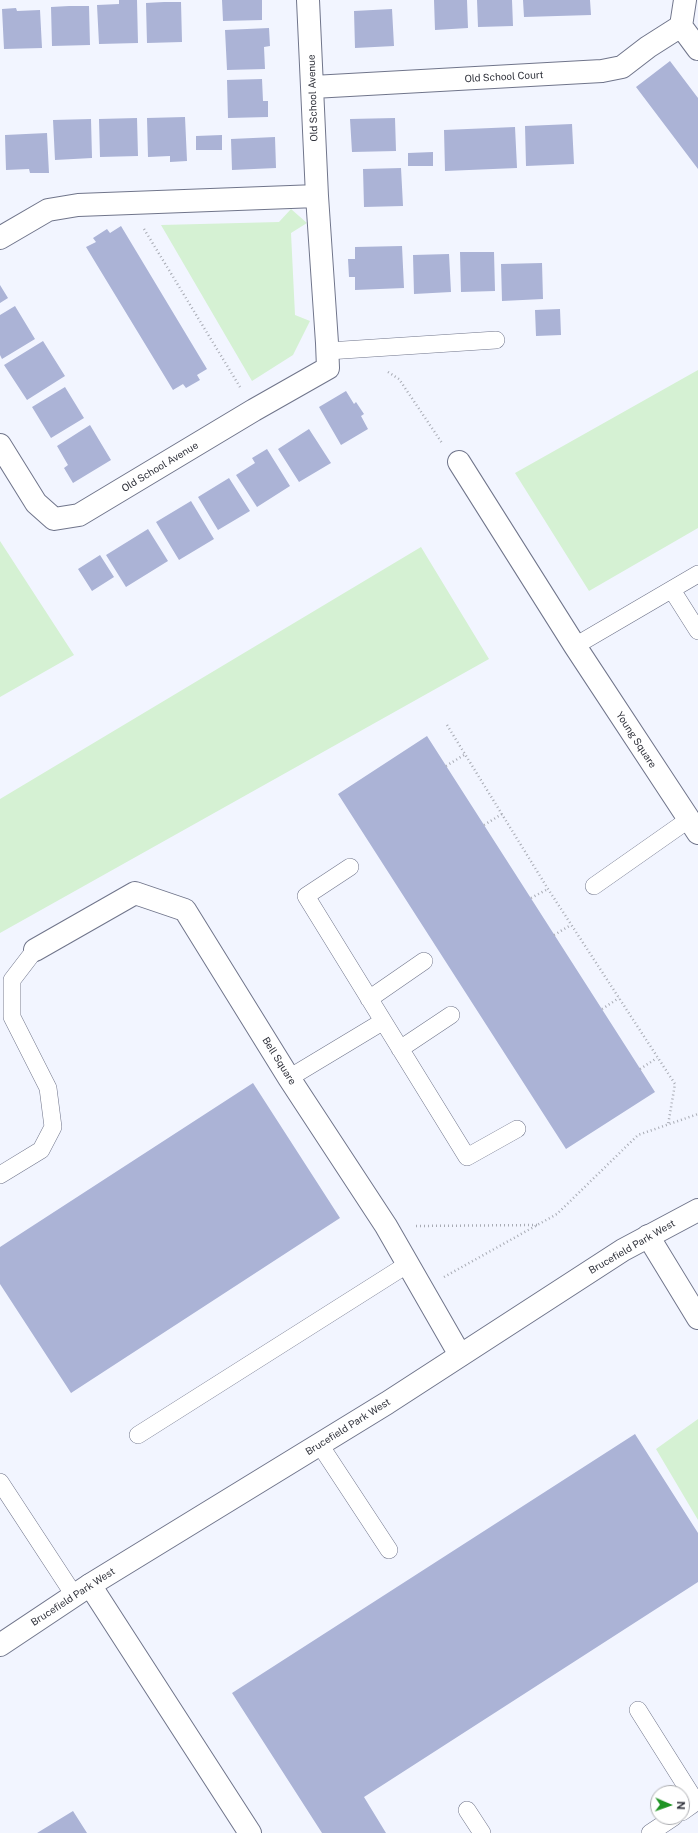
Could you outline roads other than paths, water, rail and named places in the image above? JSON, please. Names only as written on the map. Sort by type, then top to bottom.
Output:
[{"type":"street","name":"Old School Avenue","points":[[0,444],[36,503],[54,519],[79,515],[254,410],[328,368],[317,196],[308,0]]},
{"type":"street","points":[[685,0],[681,26],[698,49]]},
{"type":"street","name":"Old School Court","points":[[313,87],[602,71],[622,67],[648,46],[681,26]]},
{"type":"street","points":[[0,238],[48,210],[78,205],[317,196]]},
{"type":"street","name":"Young Square","points":[[459,462],[575,646],[693,826]]},
{"type":"street","name":"Bell Square","points":[[35,950],[135,893],[185,910],[289,1078],[386,1226],[460,1355]]},
{"type":"street","name":"Brucefield Park West","points":[[0,1645],[82,1590],[202,1515],[320,1445],[623,1250],[698,1210]]},
{"type":"street","points":[[648,1236],[698,1318]]},
{"type":"street","points":[[82,1590],[250,1833]]},
{"type":"lane","points":[[328,351],[496,340]]},
{"type":"lane","points":[[575,646],[698,574]]},
{"type":"lane","points":[[672,590],[698,631]]},
{"type":"lane","points":[[594,886],[693,826]]},
{"type":"lane","points":[[350,867],[306,896],[382,1022],[467,1157],[517,1129]]},
{"type":"lane","points":[[0,1175],[41,1150],[53,1127],[48,1088],[12,1017],[12,980],[35,950]]},
{"type":"lane","points":[[369,999],[424,961]]},
{"type":"lane","points":[[400,1049],[451,1015]]},
{"type":"lane","points":[[289,1078],[382,1022]]},
{"type":"lane","points":[[138,1435],[408,1264]]},
{"type":"lane","points":[[320,1445],[389,1550]]},
{"type":"lane","points":[[0,1482],[82,1590]]},
{"type":"lane","points":[[638,1710],[677,1785]]},
{"type":"lane","points":[[467,1810],[482,1833]]},
{"type":"lane","points":[[650,1833],[662,1825]]}]
